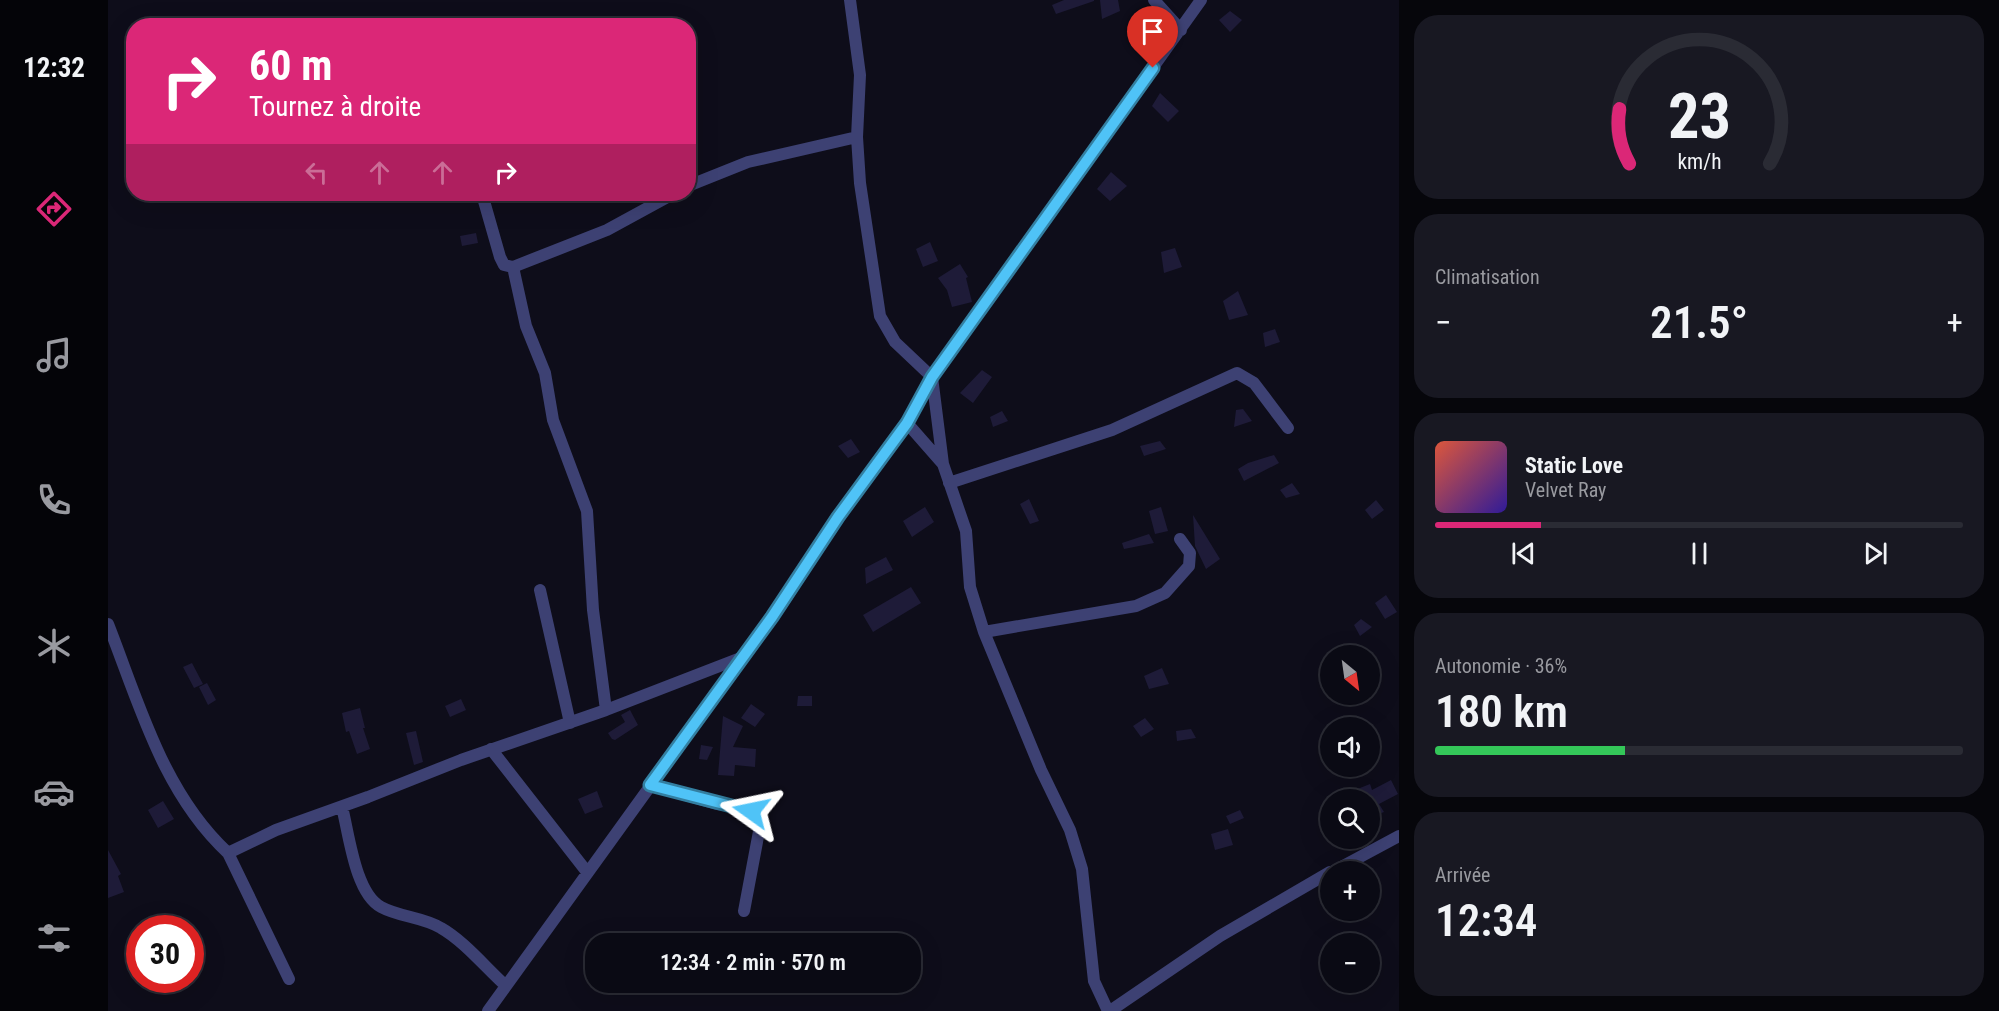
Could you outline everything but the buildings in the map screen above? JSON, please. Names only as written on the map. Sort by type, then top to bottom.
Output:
[{"type":"street","points":[[850,0],[860,75],[857,137],[860,183],[880,316],[895,342],[932,377],[943,464],[966,531],[970,587],[984,632],[1041,770],[1070,830],[1082,869],[1094,981],[1109,1011],[1220,936],[1320,878]]},
{"type":"street","points":[[1154,0],[1181,30]]},
{"type":"street","points":[[488,1011],[745,656],[838,517],[907,423],[932,377],[1201,0]]},
{"type":"street","points":[[696,183],[748,162],[857,137]]},
{"type":"street","points":[[484,201],[500,257],[504,265],[513,267],[607,230],[660,201]]},
{"type":"street","points":[[513,267],[526,326],[545,373],[554,420],[588,511],[593,610],[606,710]]},
{"type":"street","points":[[949,483],[1112,430],[1237,373],[1254,383],[1288,428]]},
{"type":"street","points":[[907,423],[943,464]]},
{"type":"street","points":[[984,632],[1136,606],[1165,593],[1189,566],[1190,553],[1180,539]]},
{"type":"street","points":[[540,590],[570,723]]},
{"type":"street","points":[[108,624],[156,749],[211,838],[228,853],[289,979]]},
{"type":"street","points":[[228,853],[276,830],[606,710],[745,656]]},
{"type":"street","points":[[491,750],[587,872]]},
{"type":"street","points":[[650,785],[717,804],[742,807],[751,811],[759,819],[760,826],[744,912]]},
{"type":"street","points":[[342,807],[362,884],[371,899],[381,907],[440,927],[456,938],[506,986]]},
{"type":"street","points":[[1352,861],[1399,837]]},
{"type":"route","points":[[751,811],[650,785],[786,598],[838,517],[907,423],[932,377],[1153,68]]}]
